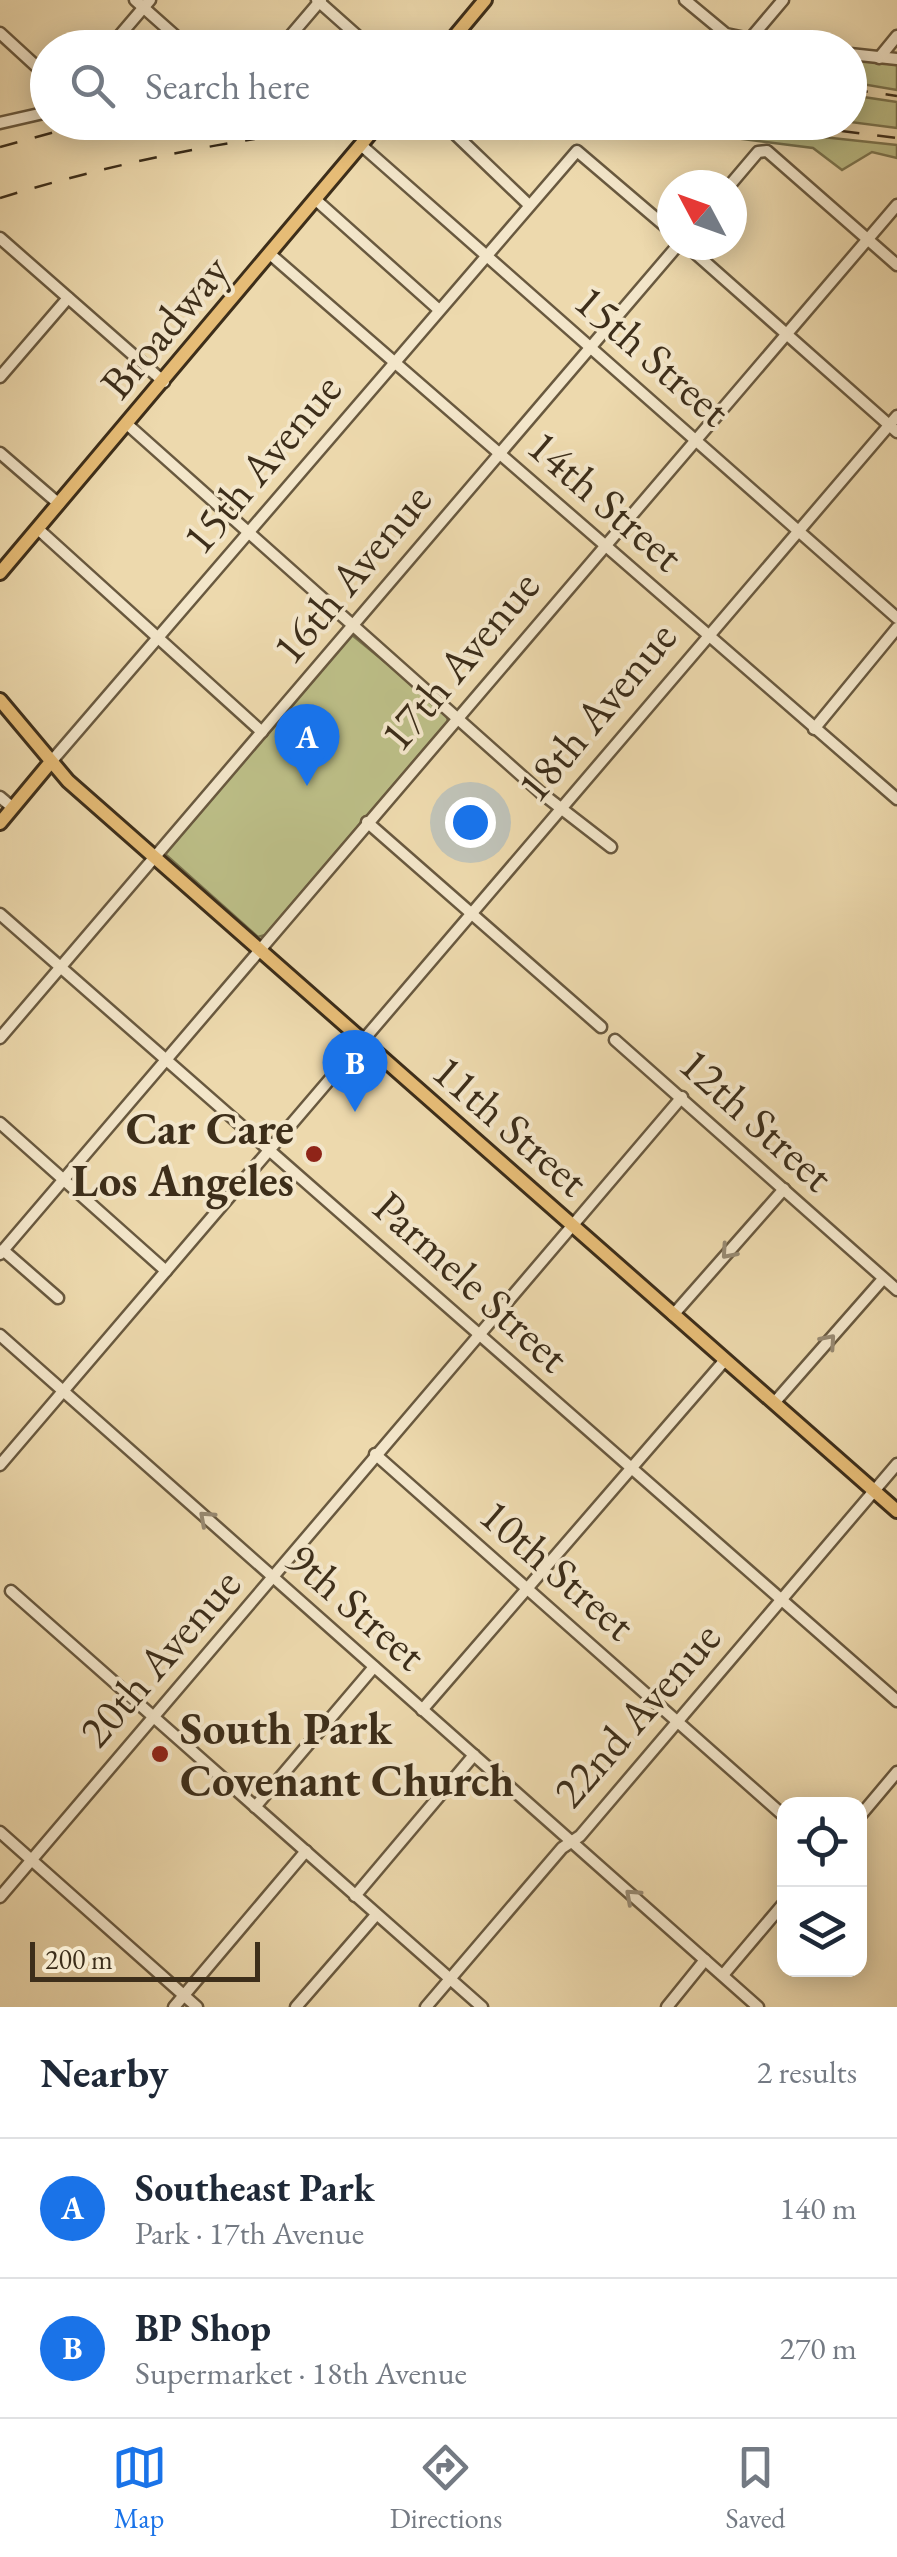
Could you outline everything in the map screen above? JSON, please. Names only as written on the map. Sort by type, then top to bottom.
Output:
[{"type":"main road","points":[[460,30],[485,0]]},
{"type":"main road","name":"Broadway","points":[[0,573],[365,140]]},
{"type":"main road","name":"11th Street","points":[[0,700],[50,763],[154,858],[897,1511]]},
{"type":"main road","name":"15th Avenue","points":[[0,823],[50,763]]},
{"type":"street","points":[[685,0],[721,30]]},
{"type":"street","points":[[758,30],[783,0]]},
{"type":"street","points":[[295,30],[319,1],[351,30]]},
{"type":"street","points":[[123,30],[143,2],[172,30]]},
{"type":"street","points":[[0,33],[30,60]]},
{"type":"street","points":[[879,58],[897,36]]},
{"type":"street","points":[[867,56],[897,60]]},
{"type":"street","points":[[0,124],[30,116]]},
{"type":"street","points":[[461,140],[529,205]]},
{"type":"street","name":"15th Street","points":[[361,145],[897,618]]},
{"type":"street","name":"15th Avenue","points":[[50,763],[577,151],[657,219]]},
{"type":"street","points":[[743,170],[758,152],[767,151],[897,266]]},
{"type":"street","points":[[316,200],[438,309]]},
{"type":"street","name":"17th Avenue","points":[[2,1252],[897,205]]},
{"type":"street","points":[[0,238],[164,382]]},
{"type":"street","name":"14th Street","points":[[270,254],[897,800]]},
{"type":"street","name":"16th Avenue","points":[[0,1038],[665,260]]},
{"type":"street","points":[[703,260],[893,429]]},
{"type":"street","points":[[0,377],[68,298]]},
{"type":"street","name":"18th Avenue","points":[[0,1465],[706,636],[893,429],[897,416]]},
{"type":"street","points":[[128,425],[560,808],[611,847]]},
{"type":"street","points":[[0,453],[60,504]]},
{"type":"street","points":[[38,529],[262,732]]},
{"type":"street","points":[[814,729],[897,628]]},
{"type":"street","points":[[0,797],[12,808]]},
{"type":"street","points":[[367,822],[601,1028]]},
{"type":"street","name":"Parmele Street","points":[[0,914],[272,1149],[630,1471],[897,1701]]},
{"type":"street","name":"12th Street","points":[[614,1040],[897,1290]]},
{"type":"street","name":"20th Avenue","points":[[0,1897],[682,1098]]},
{"type":"street","points":[[0,1123],[166,1271]]},
{"type":"street","points":[[673,1315],[784,1189]]},
{"type":"street","points":[[2,1252],[58,1298]]},
{"type":"street","points":[[774,1403],[883,1278]]},
{"type":"street","name":"9th Street","points":[[0,1335],[758,2007]]},
{"type":"street","points":[[422,1710],[725,1360]]},
{"type":"street","name":"10th Street","points":[[375,1454],[777,1810]]},
{"type":"street","name":"22nd Avenue","points":[[426,2007],[897,1464]]},
{"type":"street","points":[[11,1591],[482,2007]]},
{"type":"street","points":[[255,1807],[374,1667]]},
{"type":"street","points":[[355,1896],[474,1755]]},
{"type":"street","points":[[867,1808],[897,1772]]},
{"type":"street","points":[[0,1832],[197,2007]]},
{"type":"street","points":[[174,2007],[306,1851]]},
{"type":"street","points":[[723,1975],[777,1911]]},
{"type":"street","points":[[296,2007],[376,1914]]},
{"type":"street","points":[[666,2007],[706,1960]]},
{"type":"green space","points":[[867,61],[897,65],[897,90],[867,85]]},
{"type":"green space","points":[[867,98],[897,102],[897,128],[867,124]]},
{"type":"green space","points":[[750,140],[850,140],[897,145],[897,158],[872,152],[842,170],[813,148]]},
{"type":"green space","points":[[352,635],[445,711],[448,721],[265,935],[258,937],[165,854]]},
{"type":"railway","points":[[867,92],[897,96]]},
{"type":"railway","points":[[867,134],[897,138]]},
{"type":"railway","points":[[0,147],[30,139]]},
{"type":"railway","points":[[0,198],[96,171],[250,140]]},
{"type":"place","name":"Southeast Park","points":[[307,786]]},
{"type":"place","name":"BP Shop","points":[[355,1112]]},
{"type":"place","name":"Car Care Los Angeles","points":[[314,1154]]},
{"type":"place","name":"South Park Covenant Church","points":[[160,1754]]}]
